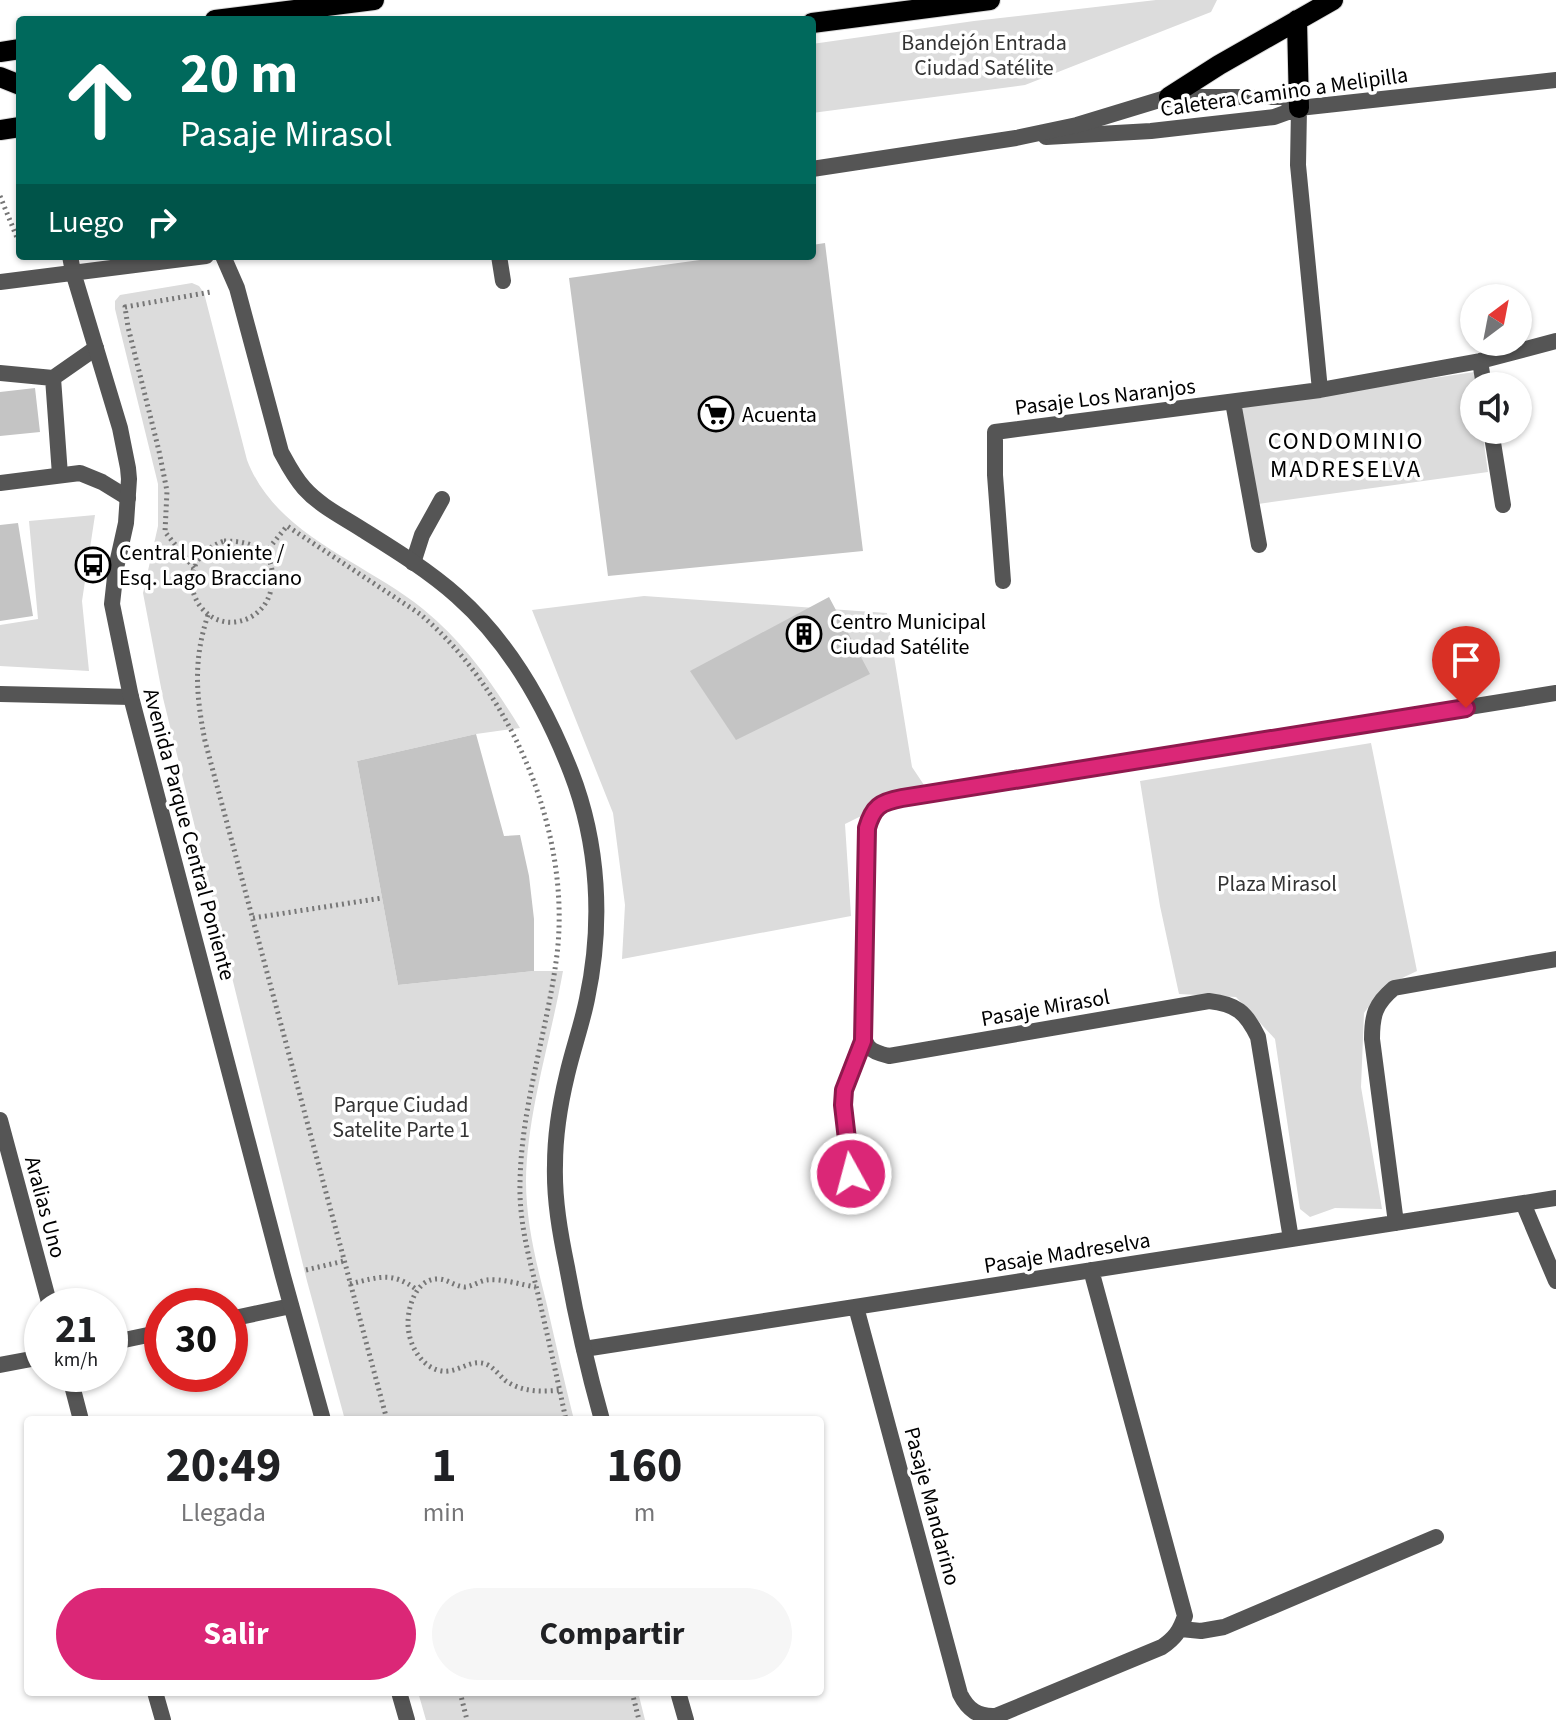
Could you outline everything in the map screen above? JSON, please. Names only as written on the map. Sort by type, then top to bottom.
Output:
[{"type":"main road","points":[[247,16],[374,0]]},
{"type":"main road","points":[[816,22],[990,0]]},
{"type":"main road","points":[[1169,97],[1333,0]]},
{"type":"main road","points":[[1297,20],[1299,108]]},
{"type":"street","name":"Caletera Camino a Melipilla","points":[[1016,138],[1166,129],[1274,117],[1299,108],[1556,80]]},
{"type":"street","name":"Caletera Camino a Melipilla","points":[[816,168],[1016,138],[1089,122],[1169,97],[1283,97],[1299,108]]},
{"type":"street","points":[[1299,108],[1298,165],[1320,390]]},
{"type":"street","points":[[0,282],[72,264],[139,260]]},
{"type":"street","points":[[225,260],[237,288],[281,452],[291,473],[321,503],[413,563],[457,596],[500,641],[556,736],[572,773],[592,851],[597,893],[597,936],[587,1002],[558,1119],[555,1165],[562,1242],[601,1416]]},
{"type":"street","points":[[500,260],[503,281]]},
{"type":"street","name":"Avenida Parque Central Poniente","points":[[72,264],[120,428],[128,468],[126,523],[112,604],[131,697],[322,1416]]},
{"type":"street","name":"Pasaje Los Naranjos","points":[[1003,581],[995,432],[1320,390],[1480,361],[1556,341]]},
{"type":"street","points":[[0,373],[53,378],[96,348]]},
{"type":"street","points":[[1480,361],[1482,372]]},
{"type":"street","points":[[53,378],[60,475]]},
{"type":"street","points":[[1233,402],[1259,545]]},
{"type":"street","points":[[1493,444],[1503,505]]},
{"type":"street","points":[[0,483],[80,473],[128,498]]},
{"type":"street","points":[[413,563],[422,535],[442,499]]},
{"type":"street","points":[[851,1174],[844,1090],[863,1041],[867,828],[879,805],[902,798],[1556,693]]},
{"type":"street","points":[[0,694],[131,697]]},
{"type":"street","points":[[1396,1223],[1372,1039],[1372,1024],[1381,999],[1394,988],[1556,959]]},
{"type":"street","name":"Pasaje Mirasol","points":[[863,1041],[876,1053],[889,1056],[1209,1001],[1239,1009],[1258,1037],[1291,1239]]},
{"type":"street","name":"Aralias Uno","points":[[0,1120],[45,1288]]},
{"type":"street","name":"Pasaje Madreselva","points":[[584,1349],[1556,1198]]},
{"type":"street","points":[[1523,1203],[1556,1281]]},
{"type":"street","points":[[1091,1270],[1182,1602],[1185,1616],[1181,1629],[1201,1631],[1224,1627],[1436,1537]]},
{"type":"street","points":[[248,1315],[291,1306]]},
{"type":"street","name":"Pasaje Mandarino","points":[[856,1307],[960,1694],[972,1716],[996,1716],[1162,1647],[1173,1640],[1181,1629]]},
{"type":"street","points":[[0,1365],[24,1360]]},
{"type":"street","points":[[74,1392],[80,1416]]},
{"type":"street","points":[[156,1696],[163,1720]]},
{"type":"street","points":[[400,1696],[407,1720]]},
{"type":"street","points":[[679,1696],[686,1720]]},
{"type":"path","points":[[0,196],[16,235]]},
{"type":"path","points":[[194,568],[165,532],[167,491],[125,307],[237,288]]},
{"type":"path","points":[[265,553],[287,526],[420,614],[459,653],[501,712],[521,748],[546,820],[558,867],[560,916],[552,992],[526,1114],[520,1185],[523,1231],[565,1416]]},
{"type":"path","points":[[224,541],[253,545],[265,553],[272,563],[271,592],[266,604],[246,620],[220,621],[208,615],[193,594],[191,581],[194,568],[211,546],[224,541]]},
{"type":"path","points":[[208,615],[202,634],[197,674],[198,704],[205,741],[386,1416]]},
{"type":"path","points":[[252,918],[382,898]]},
{"type":"path","points":[[283,1276],[344,1261]]},
{"type":"path","points":[[350,1284],[392,1277],[417,1290]]},
{"type":"path","points":[[536,1287],[487,1280],[463,1287],[437,1279],[428,1281],[417,1290],[410,1308],[408,1332],[425,1363],[436,1370],[457,1370],[480,1362],[518,1387],[544,1392],[560,1390]]},
{"type":"path","points":[[461,1696],[467,1720]]},
{"type":"path","points":[[633,1696],[639,1720]]},
{"type":"green space","name":"Bandejón Entrada Ciudad Satélite","points":[[1156,0],[1217,0],[1211,12],[1025,85],[816,112],[816,43]]},
{"type":"green space","name":"Parque Ciudad Satelite Parte 1","points":[[192,283],[199,286],[204,293],[247,460],[260,486],[278,509],[300,528],[400,592],[452,635],[477,664],[520,728],[476,734],[357,761],[398,985],[534,971],[563,971],[535,1103],[526,1181],[532,1242],[573,1416],[344,1416],[307,1281],[163,698],[143,593],[158,526],[158,484],[115,309],[115,301],[120,295]]},
{"type":"green space","points":[[1460,374],[1460,444],[1484,444],[1488,472],[1258,504],[1240,407]]},
{"type":"green space","points":[[95,515],[82,601],[89,671],[0,666],[0,625],[38,619],[29,521]]},
{"type":"green space","points":[[644,596],[887,613],[912,767],[924,785],[845,824],[851,916],[622,959],[625,905],[613,813],[532,610]]},
{"type":"green space","name":"Plaza Mirasol","points":[[1371,743],[1417,971],[1383,987],[1364,1013],[1361,1087],[1382,1209],[1335,1208],[1310,1217],[1300,1209],[1275,1039],[1236,997],[1179,994],[1160,906],[1140,781]]},
{"type":"green space","points":[[419,1696],[639,1696],[645,1720],[426,1720]]},
{"type":"building","name":"Acuenta","points":[[825,243],[863,551],[608,576],[569,278],[700,260],[816,260],[816,244]]},
{"type":"building","points":[[35,388],[40,432],[0,436],[0,392]]},
{"type":"building","points":[[18,523],[33,616],[0,621],[0,525]]},
{"type":"building","name":"Centro Municipal Ciudad Satélite","points":[[829,597],[870,674],[736,740],[690,671]]},
{"type":"building","points":[[476,734],[504,836],[520,835],[534,919],[534,971],[398,985],[357,761]]},
{"type":"place","name":"Acuenta","points":[[716,414]]},
{"type":"place","name":"Central Poniente / Esq. Lago Bracciano","points":[[93,565]]},
{"type":"place","name":"Centro Municipal Ciudad Satélite","points":[[804,634]]},
{"type":"district","name":"CONDOMINIO MADRESELVA","points":[[1346,455]]},
{"type":"route","points":[[851,1174],[844,1090],[863,1041],[867,828],[879,805],[902,798],[1466,708]]}]
